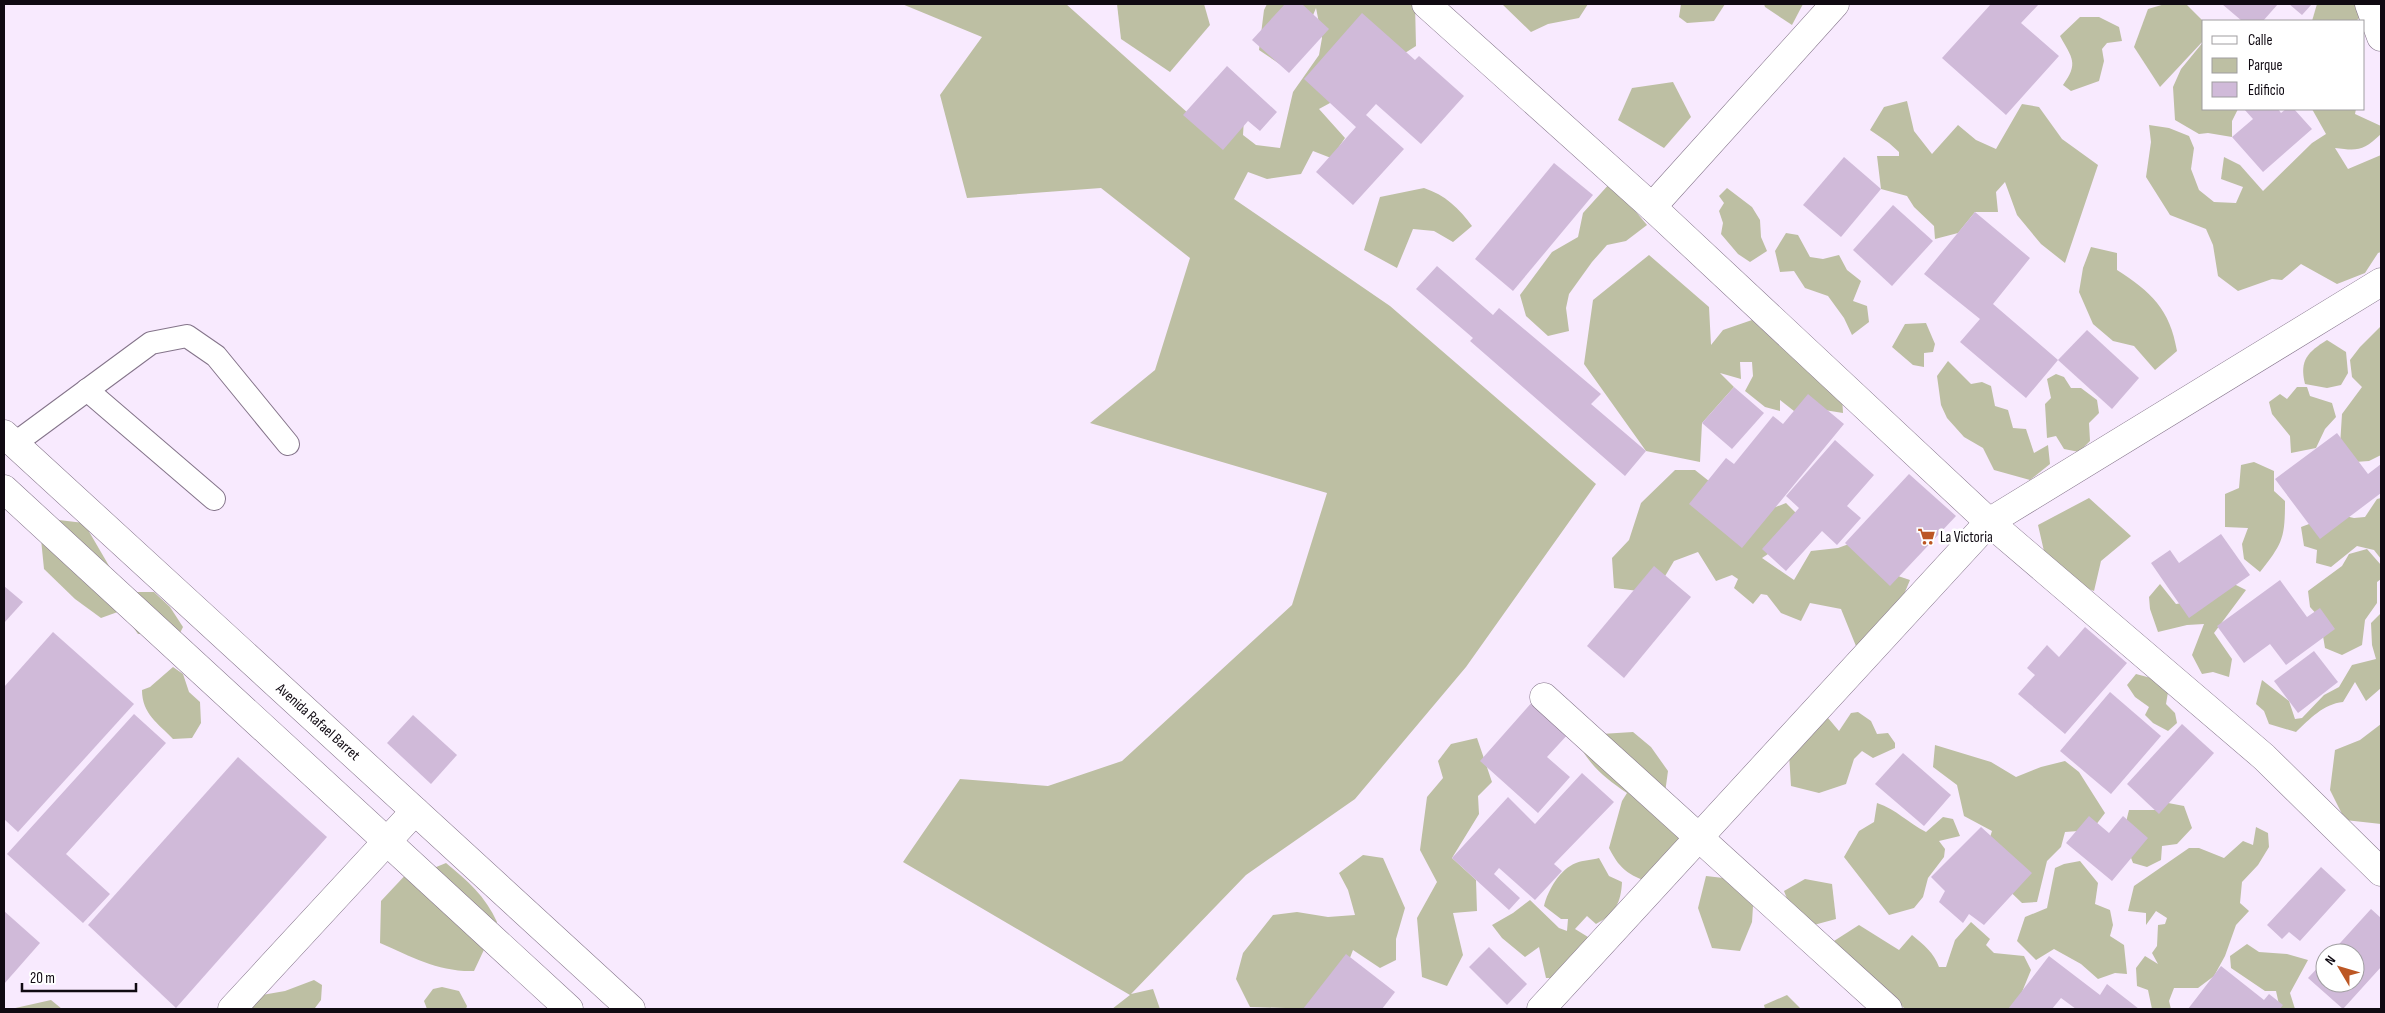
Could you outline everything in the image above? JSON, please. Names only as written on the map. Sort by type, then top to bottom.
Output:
[{"type":"street","points":[[1426,4],[1652,207],[1989,522],[2264,757],[2381,872]]},
{"type":"street","points":[[1652,207],[1835,4]]},
{"type":"street","points":[[2369,4],[2381,37]]},
{"type":"street","points":[[1541,1009],[1989,522],[2381,282]]},
{"type":"street","name":"Avenida Rafael Barret","points":[[7,445],[415,811],[631,1009]]},
{"type":"street","points":[[4,489],[569,1009]]},
{"type":"street","points":[[1544,697],[1888,1009]]},
{"type":"street","points":[[232,1009],[415,811]]},
{"type":"lane","points":[[7,445],[151,343],[187,336],[216,356],[288,444]]},
{"type":"lane","points":[[87,390],[214,499]]},
{"type":"green space","points":[[902,4],[1066,4],[1198,122],[1209,105],[1215,79],[1237,76],[1245,102],[1243,135],[1256,145],[1280,148],[1293,92],[1319,55],[1322,38],[1316,8],[1290,71],[1259,50],[1264,10],[1267,4],[1415,4],[1416,46],[1319,109],[1345,138],[1331,158],[1313,151],[1301,174],[1267,179],[1248,172],[1234,199],[1390,306],[1596,484],[1466,667],[1355,799],[1246,875],[1131,994],[1153,989],[1160,1009],[1112,1009],[1130,995],[903,862],[960,779],[1048,786],[1122,761],[1292,605],[1327,493],[1090,423],[1155,370],[1190,258],[1101,188],[967,198],[940,95],[982,37]]},
{"type":"green space","points":[[1117,4],[1204,4],[1210,25],[1170,72],[1121,39]]},
{"type":"green space","points":[[1502,4],[1588,4],[1579,18],[1548,24],[1531,32]]},
{"type":"green space","points":[[1681,4],[1725,4],[1714,21],[1687,23],[1679,17]]},
{"type":"green space","points":[[1764,4],[1803,4],[1792,25],[1765,7]]},
{"type":"green space","points":[[2165,4],[2186,4],[2202,20],[2202,42],[2160,87],[2134,47],[2148,9]]},
{"type":"green space","points":[[2317,4],[2362,4],[2368,10],[2357,20],[2312,20]]},
{"type":"green space","points":[[2080,17],[2099,17],[2119,27],[2122,41],[2107,43],[2102,49],[2104,61],[2099,81],[2071,91],[2063,85],[2071,71],[2072,60],[2060,36]]},
{"type":"green space","points":[[2202,43],[2202,110],[2238,110],[2232,121],[2232,137],[2208,133],[2199,134],[2175,120],[2173,87],[2181,69]]},
{"type":"green space","points":[[1673,82],[1691,117],[1664,148],[1618,120],[1632,88]]},
{"type":"green space","points":[[1907,101],[1914,131],[1932,154],[1958,125],[1976,140],[1996,149],[2022,104],[2039,107],[2062,139],[2098,165],[2065,263],[2041,244],[2017,215],[2005,182],[1996,192],[1998,212],[1975,212],[1958,233],[1935,239],[1934,226],[1914,207],[1907,196],[1881,189],[1877,156],[1899,156],[1899,152],[1870,130],[1884,107]]},
{"type":"green space","points":[[2313,110],[2356,110],[2355,114],[2381,126],[2381,134],[2365,147],[2355,149],[2335,148],[2348,169],[2381,155],[2381,252],[2378,253],[2365,273],[2337,284],[2301,264],[2282,280],[2272,279],[2238,291],[2218,276],[2213,245],[2206,229],[2170,215],[2146,177],[2151,142],[2149,125],[2169,128],[2189,136],[2194,148],[2191,169],[2199,190],[2214,202],[2236,203],[2243,187],[2221,179],[2224,157],[2240,165],[2263,191],[2312,143],[2326,134]]},
{"type":"green space","points":[[1611,182],[1647,225],[1626,241],[1607,245],[1569,294],[1566,308],[1569,331],[1548,336],[1526,316],[1520,295],[1552,252],[1578,237],[1583,213]]},
{"type":"green space","points":[[1424,188],[1439,194],[1451,203],[1472,226],[1453,242],[1434,231],[1413,229],[1397,268],[1364,250],[1380,197]]},
{"type":"green space","points":[[1727,188],[1752,207],[1760,220],[1761,237],[1767,251],[1750,262],[1738,254],[1721,234],[1723,223],[1719,211],[1724,203],[1719,196]]},
{"type":"green space","points":[[1786,233],[1798,235],[1810,257],[1823,259],[1839,255],[1847,270],[1861,281],[1853,301],[1867,306],[1869,322],[1852,335],[1844,318],[1828,296],[1805,288],[1794,271],[1780,272],[1775,251]]},
{"type":"green space","points":[[2091,247],[2117,253],[2117,270],[2149,294],[2164,313],[2174,336],[2177,351],[2155,370],[2134,346],[2113,341],[2093,324],[2079,292],[2083,268]]},
{"type":"green space","points":[[1649,255],[1709,307],[1711,345],[1723,330],[1752,320],[1780,346],[1842,395],[1843,413],[1818,409],[1794,411],[1780,400],[1780,411],[1765,407],[1745,391],[1753,376],[1752,362],[1740,362],[1741,379],[1720,373],[1734,387],[1702,423],[1700,462],[1646,451],[1584,364],[1593,300]]},
{"type":"green space","points":[[1926,323],[1935,344],[1933,352],[1924,353],[1924,367],[1913,365],[1892,347],[1905,324]]},
{"type":"green space","points":[[2381,326],[2381,455],[2369,461],[2355,462],[2340,446],[2342,414],[2362,387],[2352,377],[2350,360]]},
{"type":"green space","points":[[2327,340],[2346,352],[2348,373],[2341,385],[2327,388],[2305,384],[2303,376],[2304,363],[2310,353]]},
{"type":"green space","points":[[1948,361],[1971,384],[1982,382],[1991,386],[1995,406],[2008,410],[2013,428],[2026,429],[2034,453],[2048,445],[2050,464],[2030,480],[1994,470],[1983,448],[1964,437],[1947,418],[1941,405],[1937,376]]},
{"type":"green space","points":[[2056,374],[2064,377],[2071,388],[2081,388],[2097,400],[2099,413],[2089,423],[2090,441],[2079,452],[2064,449],[2056,436],[2047,438],[2045,404],[2051,398],[2047,379]]},
{"type":"green space","points":[[2297,387],[2307,387],[2310,396],[2332,403],[2336,417],[2325,429],[2316,448],[2291,453],[2290,436],[2272,414],[2269,402],[2280,394],[2287,399]]},
{"type":"green space","points":[[2254,462],[2274,471],[2274,491],[2285,501],[2281,540],[2274,554],[2260,572],[2244,559],[2242,544],[2248,528],[2225,527],[2225,494],[2239,488],[2241,465]]},
{"type":"green space","points":[[1675,470],[1695,470],[1753,516],[1786,503],[1798,515],[1783,544],[1762,558],[1794,580],[1811,551],[1838,548],[1865,538],[1880,570],[1910,580],[1900,604],[1858,651],[1841,609],[1810,603],[1801,621],[1781,613],[1767,595],[1761,594],[1753,604],[1734,588],[1738,579],[1732,575],[1716,581],[1698,552],[1674,561],[1655,593],[1614,588],[1612,558],[1629,540],[1641,503]]},
{"type":"green space","points":[[2089,498],[2131,536],[2101,561],[2094,591],[2049,573],[2038,525]]},
{"type":"green space","points":[[2381,498],[2381,559],[2374,550],[2357,546],[2331,567],[2316,563],[2317,550],[2304,546],[2301,527],[2336,514],[2354,518],[2365,517],[2377,499]]},
{"type":"green space","points":[[42,518],[84,523],[119,583],[126,609],[101,618],[75,599],[44,569],[40,529]]},
{"type":"green space","points":[[2367,549],[2381,565],[2381,579],[2377,582],[2377,603],[2365,620],[2362,645],[2342,655],[2325,648],[2320,618],[2310,607],[2308,591],[2342,566],[2349,554]]},
{"type":"green space","points":[[2226,580],[2246,590],[2214,633],[2232,659],[2229,677],[2213,672],[2202,674],[2192,655],[2204,624],[2187,625],[2158,632],[2150,609],[2149,597],[2160,584],[2176,604],[2195,601]]},
{"type":"green space","points":[[135,592],[154,592],[170,607],[183,627],[179,635],[138,634],[128,620]]},
{"type":"green space","points":[[2381,613],[2381,688],[2366,701],[2355,682],[2343,702],[2323,709],[2296,732],[2269,724],[2264,711],[2256,704],[2262,680],[2289,701],[2295,719],[2302,718],[2324,695],[2339,687],[2352,665],[2376,659],[2372,645],[2371,623]]},
{"type":"green space","points":[[173,667],[183,674],[189,692],[200,702],[201,723],[192,738],[173,739],[152,718],[145,706],[142,690],[150,687]]},
{"type":"green space","points":[[2136,674],[2151,678],[2168,692],[2166,704],[2175,713],[2177,723],[2168,731],[2153,723],[2145,715],[2149,707],[2135,697],[2127,685]]},
{"type":"green space","points":[[1858,712],[1871,721],[1877,734],[1888,733],[1895,743],[1895,748],[1873,758],[1862,751],[1854,759],[1846,784],[1819,793],[1791,786],[1789,754],[1828,718],[1839,731],[1851,713]]},
{"type":"green space","points":[[2381,724],[2381,824],[2345,820],[2330,790],[2335,750],[2360,740]]},
{"type":"green space","points":[[1633,732],[1651,747],[1668,771],[1662,815],[1686,844],[1655,884],[1639,878],[1622,868],[1613,856],[1609,848],[1622,801],[1627,793],[1601,774],[1581,748],[1601,734]]},
{"type":"green space","points":[[1477,738],[1492,782],[1478,796],[1479,814],[1452,858],[1476,880],[1477,911],[1453,913],[1463,955],[1447,986],[1422,977],[1417,918],[1437,882],[1420,850],[1427,797],[1443,778],[1438,761],[1451,744]]},
{"type":"green space","points":[[1935,745],[1991,762],[2016,777],[2041,767],[2065,761],[2079,772],[2105,813],[2092,830],[2065,832],[2061,847],[2047,861],[2037,902],[2022,903],[1997,879],[1985,853],[1992,831],[1964,816],[1957,785],[1933,767]]},
{"type":"green space","points":[[2163,802],[2184,806],[2192,828],[2177,844],[2162,846],[2161,860],[2147,867],[2133,863],[2126,837],[2129,810],[2155,810]]},
{"type":"green space","points":[[1877,803],[1926,832],[1943,817],[1953,819],[1960,836],[1939,841],[1945,849],[1944,857],[1928,878],[1923,897],[1914,908],[1889,915],[1844,857],[1859,831],[1874,822]]},
{"type":"green space","points":[[2256,827],[2268,833],[2269,847],[2258,865],[2242,882],[2240,903],[2249,911],[2236,925],[2225,956],[2214,976],[2198,988],[2174,988],[2169,1001],[2171,1009],[2152,1009],[2148,990],[2137,986],[2136,968],[2145,956],[2158,964],[2152,953],[2157,946],[2158,925],[2165,924],[2167,918],[2156,911],[2146,925],[2146,913],[2128,911],[2134,886],[2189,848],[2199,848],[2224,858],[2243,841],[2253,845]]},
{"type":"green space","points":[[1363,855],[1383,858],[1405,908],[1396,939],[1396,960],[1380,968],[1353,950],[1346,968],[1318,1001],[1317,1009],[1250,1007],[1236,979],[1243,953],[1273,915],[1297,912],[1328,917],[1355,915],[1348,890],[1339,873]]},
{"type":"green space","points":[[1599,858],[1609,876],[1622,882],[1616,907],[1608,916],[1596,924],[1587,916],[1575,929],[1588,937],[1593,952],[1574,978],[1546,978],[1539,947],[1525,957],[1502,938],[1492,925],[1513,913],[1530,900],[1559,928],[1567,931],[1568,919],[1561,919],[1544,906],[1548,893],[1560,875],[1570,866]]},
{"type":"green space","points":[[2080,861],[2098,883],[2095,904],[2110,910],[2113,925],[2110,936],[2124,945],[2127,974],[2115,973],[2098,979],[2081,964],[2054,949],[2036,960],[2017,941],[2025,917],[2047,908],[2055,868]]},
{"type":"green space","points":[[446,863],[475,890],[493,913],[497,922],[474,971],[461,971],[437,966],[380,943],[381,901],[411,869],[429,870]]},
{"type":"green space","points":[[1706,876],[1732,879],[1753,906],[1752,922],[1740,951],[1712,948],[1698,908]]},
{"type":"green space","points":[[1805,879],[1832,884],[1836,919],[1799,929],[1784,891]]},
{"type":"green space","points":[[1971,922],[1990,939],[1986,945],[1994,953],[2024,956],[2031,970],[2015,1009],[1905,1009],[1834,941],[1859,925],[1899,950],[1912,935],[1931,953],[1939,967],[1946,967],[1955,940]]},
{"type":"green space","points":[[2247,944],[2259,952],[2287,954],[2308,960],[2290,993],[2295,1009],[2280,1009],[2276,991],[2265,991],[2231,968],[2230,956]]},
{"type":"green space","points":[[314,980],[322,985],[321,1000],[315,1008],[240,1009],[262,995],[285,991]]},
{"type":"green space","points":[[442,987],[459,991],[467,1006],[466,1009],[427,1009],[424,1001],[433,989]]},
{"type":"green space","points":[[1787,995],[1801,1009],[1765,1009],[1764,1005]]},
{"type":"green space","points":[[51,1000],[62,1009],[11,1009]]},
{"type":"building","points":[[1285,4],[1302,4],[1329,29],[1289,73],[1252,40]]},
{"type":"building","points":[[1991,4],[2039,4],[2021,23],[2059,56],[2006,115],[1942,58]]},
{"type":"building","points":[[2222,4],[2278,4],[2264,20],[2241,20]]},
{"type":"building","points":[[2289,4],[2312,4],[2302,15]]},
{"type":"building","points":[[1362,13],[1415,60],[1419,56],[1464,96],[1421,144],[1376,104],[1366,115],[1404,149],[1353,205],[1316,172],[1356,127],[1304,79]]},
{"type":"building","points":[[1227,66],[1277,112],[1260,131],[1248,121],[1223,150],[1183,115]]},
{"type":"building","points":[[2245,110],[2279,110],[2281,113],[2285,110],[2295,110],[2312,129],[2263,172],[2232,137],[2253,119]]},
{"type":"building","points":[[1844,157],[1881,189],[1841,237],[1803,205]]},
{"type":"building","points":[[1554,163],[1593,195],[1513,291],[1475,259]]},
{"type":"building","points":[[1893,205],[1933,241],[1892,286],[1853,250]]},
{"type":"building","points":[[1975,212],[2030,258],[1993,304],[2058,360],[2026,398],[1960,342],[1980,319],[1924,274]]},
{"type":"building","points":[[1437,266],[1493,315],[1499,308],[1601,394],[1591,404],[1646,451],[1625,476],[1470,341],[1473,338],[1416,289]]},
{"type":"building","points":[[2087,330],[2139,378],[2112,409],[2058,360]]},
{"type":"building","points":[[1734,387],[1764,413],[1732,449],[1702,423]]},
{"type":"building","points":[[1808,394],[1844,424],[1742,548],[1689,504],[1726,458],[1734,464],[1773,416],[1783,424]]},
{"type":"building","points":[[2337,433],[2368,474],[2381,464],[2381,493],[2320,539],[2275,479]]},
{"type":"building","points":[[1835,440],[1874,475],[1847,506],[1861,518],[1837,545],[1822,531],[1786,571],[1762,549],[1799,508],[1786,496]]},
{"type":"building","points":[[1909,474],[1956,516],[1890,586],[1845,543]]},
{"type":"building","points":[[2221,534],[2250,575],[2189,618],[2151,563],[2170,550],[2179,563]]},
{"type":"building","points":[[1654,566],[1691,597],[1624,678],[1587,646]]},
{"type":"building","points":[[2280,580],[2307,617],[2320,608],[2335,629],[2286,665],[2270,644],[2244,663],[2217,626]]},
{"type":"building","points":[[4,586],[23,602],[4,623]]},
{"type":"building","points":[[2085,627],[2127,663],[2065,734],[2018,694],[2035,675],[2027,668],[2047,645],[2059,657]]},
{"type":"building","points":[[53,632],[134,704],[18,832],[4,819],[4,687]]},
{"type":"building","points":[[2314,651],[2338,682],[2298,713],[2274,681]]},
{"type":"building","points":[[2110,692],[2161,736],[2111,794],[2060,751]]},
{"type":"building","points":[[1534,700],[1570,732],[1547,757],[1570,777],[1538,813],[1480,761]]},
{"type":"building","points":[[134,714],[166,743],[66,854],[110,894],[83,923],[7,854]]},
{"type":"building","points":[[413,715],[457,755],[431,784],[387,743]]},
{"type":"building","points":[[2182,724],[2214,753],[2159,814],[2127,784]]},
{"type":"building","points":[[1903,753],[1951,795],[1924,826],[1875,784]]},
{"type":"building","points":[[238,757],[327,837],[176,1008],[88,925]]},
{"type":"building","points":[[1582,773],[1614,802],[1554,864],[1562,871],[1535,900],[1499,868],[1494,874],[1520,898],[1509,910],[1452,858],[1508,797],[1535,824]]},
{"type":"building","points":[[2089,816],[2109,833],[2123,816],[2148,838],[2112,881],[2066,843]]},
{"type":"building","points":[[1981,827],[2032,873],[1984,925],[1969,914],[1963,923],[1939,902],[1945,891],[1931,877]]},
{"type":"building","points":[[2321,867],[2346,890],[2300,941],[2289,932],[2282,939],[2267,925]]},
{"type":"building","points":[[2371,909],[2381,918],[2381,967],[2365,985],[2365,943],[2340,943]]},
{"type":"building","points":[[4,911],[40,943],[4,984]]},
{"type":"building","points":[[1489,947],[1527,984],[1507,1005],[1469,967]]},
{"type":"building","points":[[1346,954],[1395,992],[1382,1009],[1303,1009]]},
{"type":"building","points":[[2049,956],[2100,995],[2107,984],[2139,1009],[2076,1009],[2061,998],[2052,1009],[2008,1009]]},
{"type":"building","points":[[2221,966],[2264,1000],[2269,994],[2283,1005],[2280,1009],[2188,1009]]},
{"type":"building","points":[[2315,971],[2315,984],[2308,978]]},
{"type":"building","points":[[2325,993],[2357,993],[2343,1009]]},
{"type":"place","name":"La Victoria","points":[[1926,537]]}]
